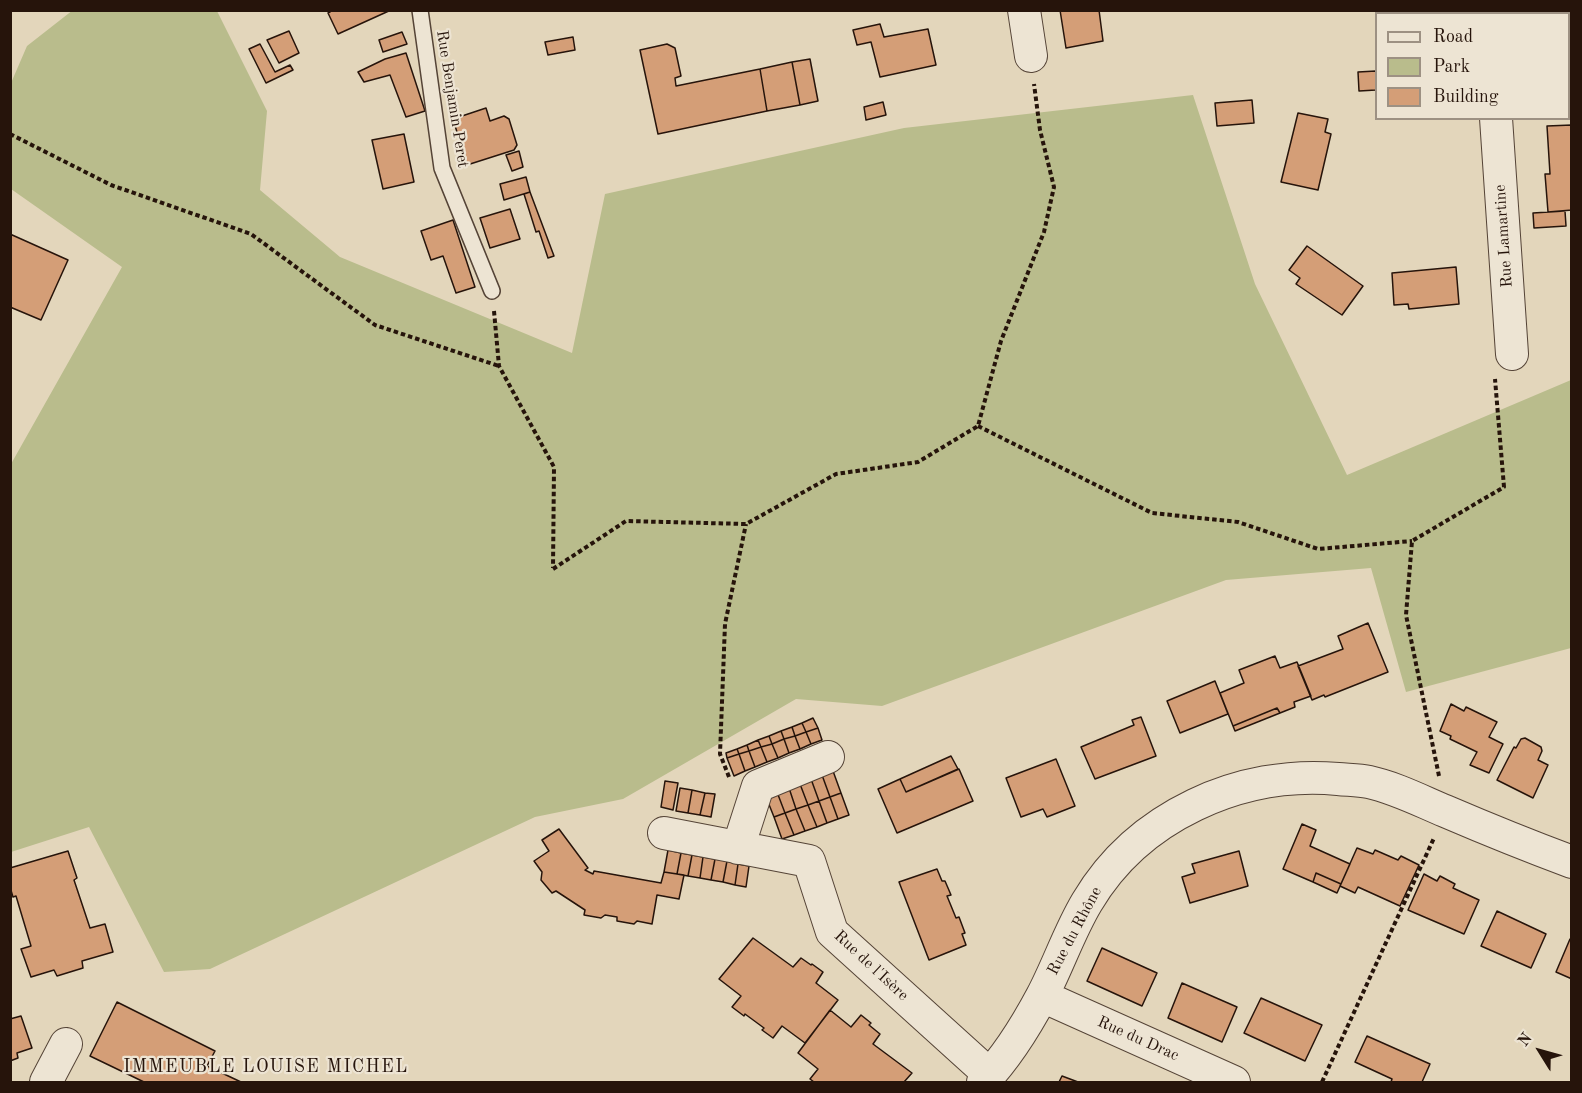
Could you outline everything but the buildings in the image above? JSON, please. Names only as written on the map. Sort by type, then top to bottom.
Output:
[{"type":"street","points":[[1024,10],[1031,56]]},
{"type":"street","name":"Rue Lamartine","points":[[1496,120],[1512,354]]},
{"type":"street","points":[[738,848],[758,786],[828,757]]},
{"type":"street","name":"Rue du Rhône","points":[[987,1079],[1042,996],[1087,902],[1112,867],[1137,843],[1174,815],[1214,796],[1263,782],[1308,777],[1369,782],[1414,797],[1572,862]]},
{"type":"street","name":"Rue de l'Isère","points":[[664,833],[809,861],[832,932],[987,1079]]},
{"type":"street","name":"Rue du Drac","points":[[1042,996],[1233,1083]]},
{"type":"street","points":[[46,1083],[66,1044]]},
{"type":"lane","name":"Rue Benjamin Peret","points":[[420,10],[442,168],[492,291]]},
{"type":"path","points":[[492,291],[499,366],[554,467],[553,569],[626,521],[746,524],[836,474],[918,462],[978,426],[1001,341],[1044,232],[1054,187],[1040,130],[1031,56]]},
{"type":"path","points":[[10,134],[111,185],[251,234],[375,325],[499,366]]},
{"type":"path","points":[[978,426],[1152,513],[1238,522],[1318,549],[1412,541],[1504,487],[1494,376],[1512,354]]},
{"type":"path","points":[[746,524],[725,624],[720,754],[733,786],[758,786]]},
{"type":"path","points":[[1322,1083],[1446,812],[1406,615],[1412,541]]},
{"type":"green space","points":[[73,10],[217,11],[267,111],[260,190],[340,257],[572,353],[605,194],[904,128],[1193,95],[1255,284],[1347,475],[1571,380],[1571,648],[1406,692],[1371,568],[1226,580],[882,706],[796,699],[623,799],[535,817],[210,969],[164,972],[89,827],[11,852],[11,464],[122,267],[11,189],[11,83],[27,46]]},
{"type":"district","name":"IMMEUBLE LOUISE MICHEL","points":[[266,1067]]}]
